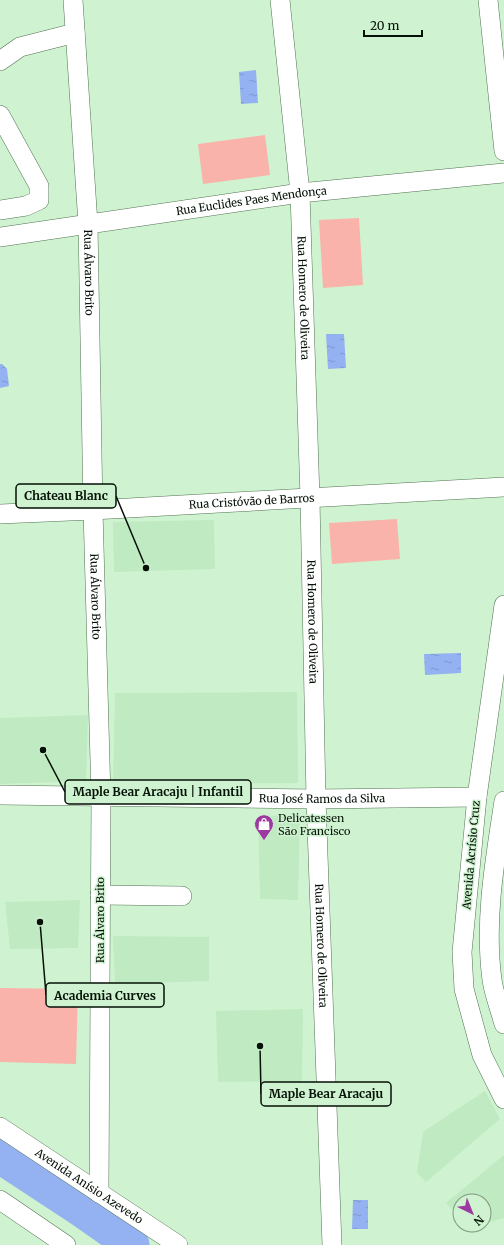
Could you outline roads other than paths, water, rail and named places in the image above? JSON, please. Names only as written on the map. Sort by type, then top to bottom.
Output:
[{"type":"street","name":"Rua Álvaro Brito","points":[[73,0],[67,35],[88,224],[93,510],[101,797],[99,1193]]},
{"type":"street","name":"Rua Homero de Oliveira","points":[[280,0],[300,192],[310,498],[316,799],[332,1245]]},
{"type":"street","points":[[488,0],[504,150]]},
{"type":"street","points":[[0,61],[20,47],[67,35]]},
{"type":"street","points":[[0,115],[39,186],[39,200],[26,206],[0,210]]},
{"type":"street","name":"Rua Euclides Paes Mendonça","points":[[0,237],[300,192],[504,174]]},
{"type":"street","name":"Rua Cristóvão de Barros","points":[[0,514],[504,487]]},
{"type":"street","name":"Avenida Acrísio Cruz","points":[[504,605],[477,797],[462,952],[464,988],[482,1055],[504,1099]]},
{"type":"street","name":"Rua José Ramos da Silva","points":[[0,795],[316,799],[477,797]]},
{"type":"street","points":[[504,801],[498,872],[489,939],[492,981],[504,1024]]},
{"type":"street","points":[[100,895],[182,896]]},
{"type":"street","name":"Avenida Anísio Azevedo","points":[[0,1127],[178,1245]]},
{"type":"street","points":[[0,1200],[66,1245]]},
{"type":"water","points":[[256,70],[258,103],[241,104],[239,72]]},
{"type":"water","points":[[326,334],[344,334],[346,368],[328,369]]},
{"type":"water","points":[[0,364],[7,369],[9,386],[0,388]]},
{"type":"water","points":[[461,653],[461,673],[425,675],[424,654]]},
{"type":"water","points":[[353,1200],[368,1200],[368,1229],[352,1229]]},
{"type":"waterway","points":[[0,1156],[132,1245]]},
{"type":"place","name":"Chateau Blanc","points":[[146,568]]},
{"type":"place","name":"Maple Bear Aracaju | Infantil","points":[[43,750]]},
{"type":"place","name":"Delicatessen São Francisco","points":[[264,841]]},
{"type":"place","name":"Academia Curves","points":[[40,922]]},
{"type":"place","name":"Maple Bear Aracaju","points":[[260,1046]]}]
